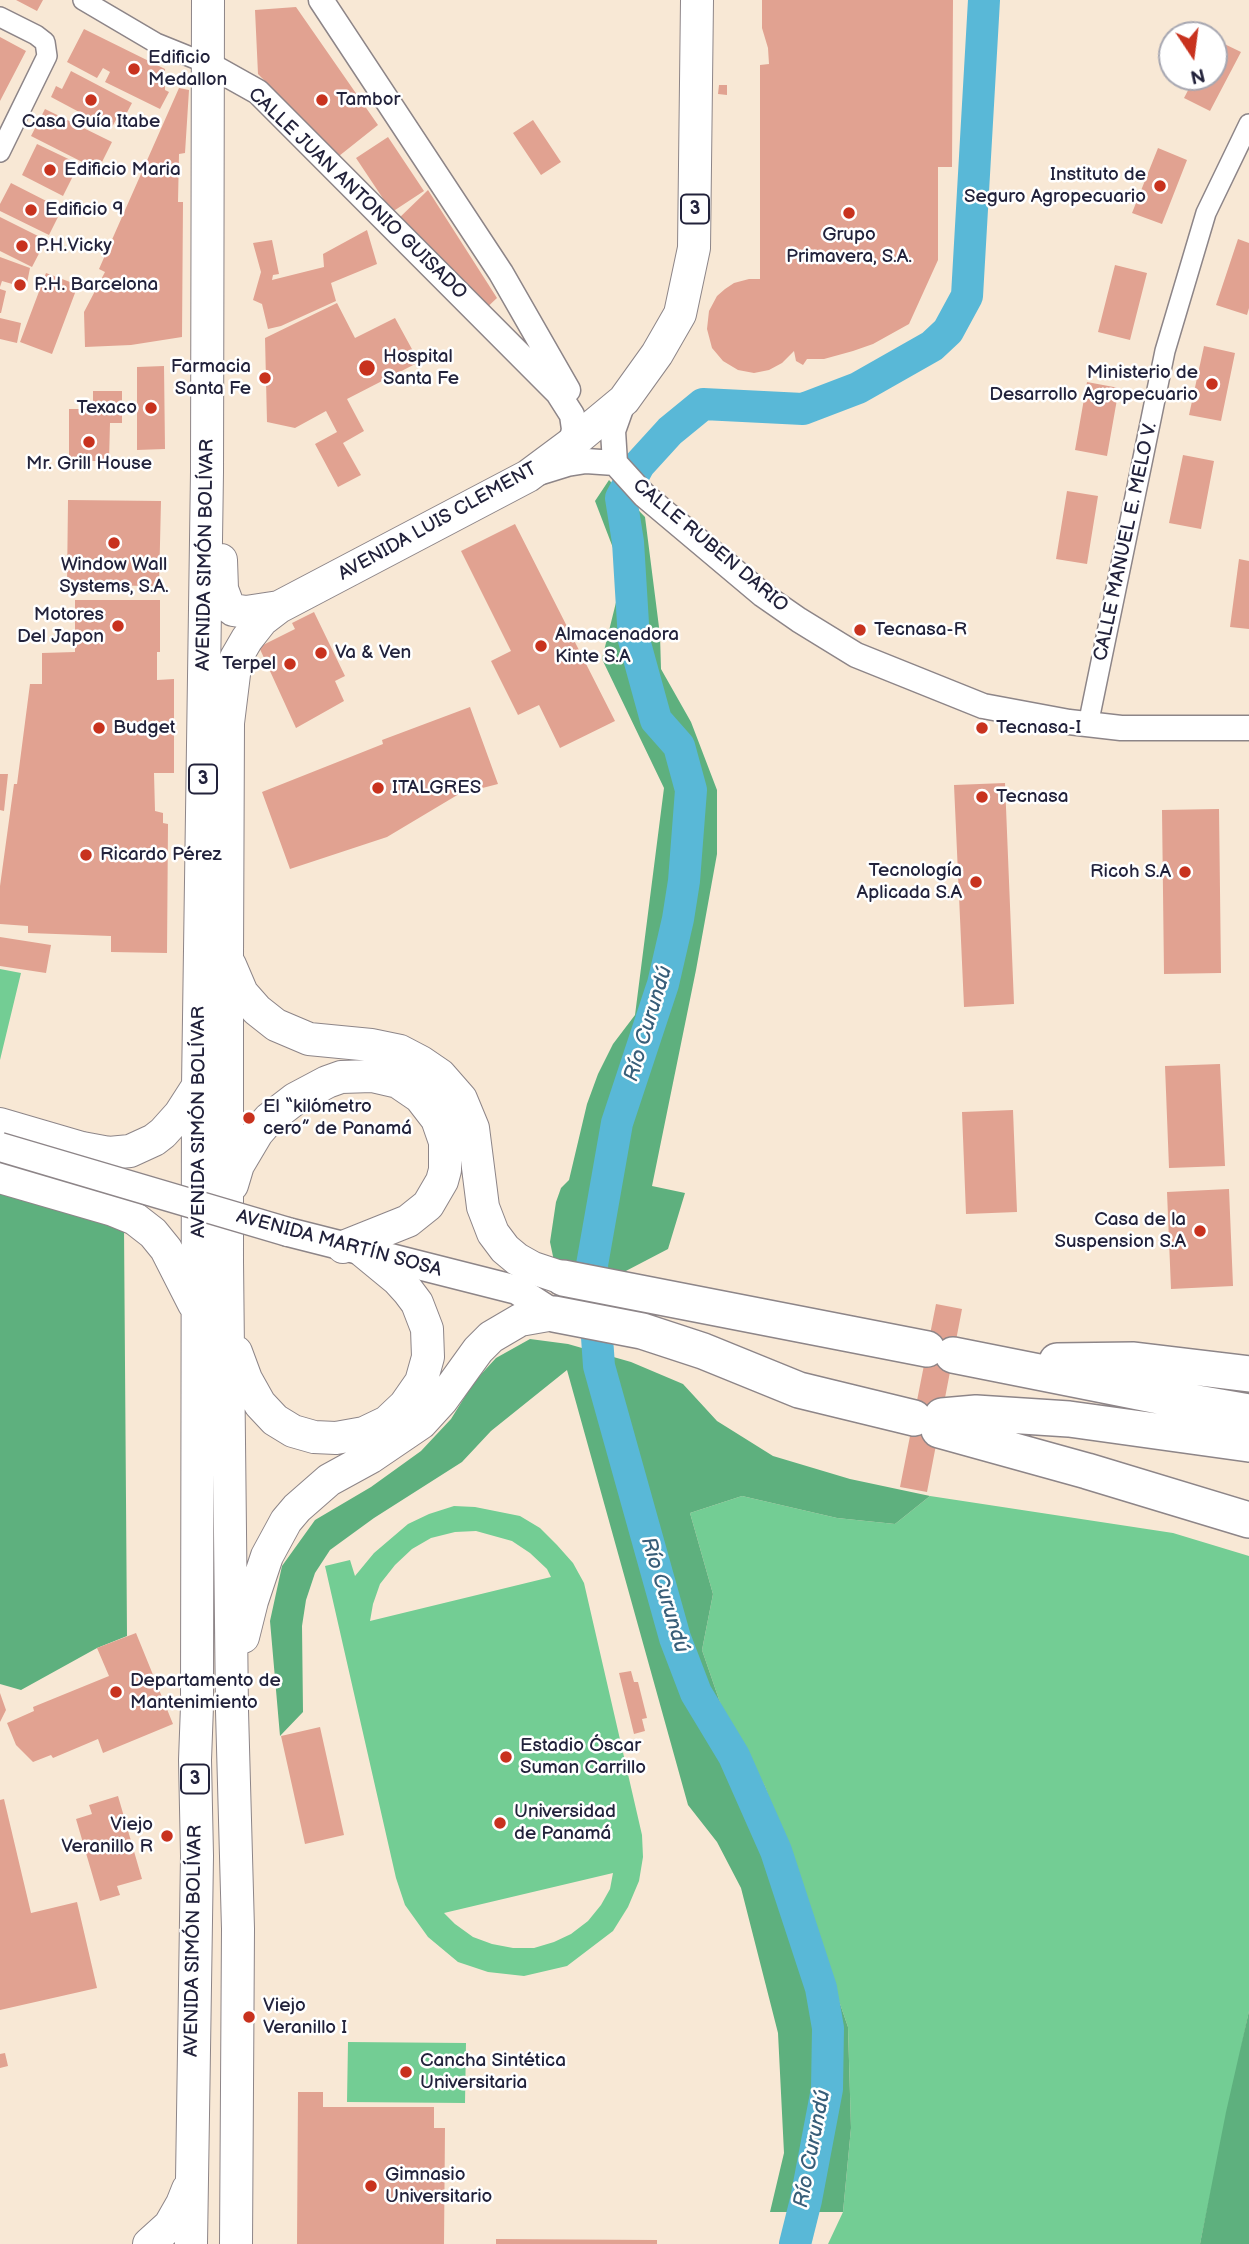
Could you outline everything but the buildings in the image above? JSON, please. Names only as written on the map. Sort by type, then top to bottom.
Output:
[{"type":"highway","points":[[566,1279],[1249,1412]]},
{"type":"highway","points":[[557,1314],[642,1331],[703,1351],[799,1390],[931,1421],[1249,1520]]},
{"type":"highway","points":[[991,1362],[1134,1360],[1249,1374]]},
{"type":"highway","points":[[931,1421],[976,1413],[1069,1419],[1249,1444]]},
{"type":"main road","name":"AVENIDA SIMÓN BOLÍVAR","points":[[191,2244],[197,1856],[195,1760],[198,1086],[207,472],[208,0]]},
{"type":"main road","name":"AVENIDA LUIS CLEMENT","points":[[279,607],[528,476],[617,407],[657,354],[680,314],[694,248],[697,0]]},
{"type":"main road","points":[[207,472],[218,512],[222,589],[228,605],[240,612],[279,607]]},
{"type":"main road","name":"AVENIDA SIMÓN BOLÍVAR","points":[[236,2244],[238,1952],[232,1711],[227,1199],[228,723],[236,658],[262,620],[279,607]]},
{"type":"main road","points":[[227,956],[242,993],[276,1025],[309,1039],[371,1045],[400,1051],[440,1075],[461,1099],[473,1128],[483,1207],[493,1233],[517,1259],[533,1268],[566,1279]]},
{"type":"main road","points":[[227,1199],[238,1165],[257,1133],[269,1119],[295,1099],[341,1077],[372,1076],[398,1082],[420,1097],[437,1119],[445,1142],[445,1170],[442,1181],[428,1205],[408,1221],[354,1250],[398,1280],[417,1303],[428,1329],[426,1369],[415,1394],[395,1415],[374,1429],[349,1437],[324,1439],[293,1431],[275,1420],[260,1404],[246,1379],[228,1319]]},
{"type":"main road","points":[[0,1124],[82,1149],[109,1153],[130,1150],[155,1140],[163,1133],[180,1114],[198,1086]]},
{"type":"main road","name":"AVENIDA MARTÍN SOSA","points":[[0,1147],[288,1232],[517,1290],[557,1314]]},
{"type":"main road","points":[[0,1177],[135,1219],[166,1249],[198,1313]]},
{"type":"main road","name":"AVENIDA MARTÍN SOSA","points":[[517,1290],[566,1279]]},
{"type":"main road","points":[[232,1711],[240,1651],[249,1611],[267,1556],[286,1521],[311,1494],[329,1480],[371,1457],[421,1423],[491,1337],[520,1320],[557,1314]]},
{"type":"main road","points":[[149,2244],[170,2225],[191,2181]]},
{"type":"street","name":"CALLE JUAN ANTONIO GUISADO","points":[[83,0],[156,43],[208,64],[258,92],[558,393],[572,415],[574,429],[571,444]]},
{"type":"street","points":[[321,0],[501,273],[576,404],[587,412],[617,407]]},
{"type":"street","points":[[0,17],[45,42],[47,56],[0,152]]},
{"type":"street","name":"CALLE MANUEL E. MELO V.","points":[[1088,724],[1165,351],[1206,213],[1249,124]]},
{"type":"street","points":[[506,341],[518,338],[526,328],[527,321]]},
{"type":"street","name":"CALLE RUBEN DARIO","points":[[617,407],[613,431],[617,465]]},
{"type":"street","name":"CALLE RUBEN DARIO","points":[[528,476],[567,464],[601,461],[617,465],[644,495],[763,595],[856,655],[983,706],[1121,728],[1249,728]]},
{"type":"green space","points":[[609,480],[645,517],[660,635],[661,669],[691,722],[717,790],[717,854],[652,1186],[685,1193],[668,1249],[622,1273],[554,1261],[550,1242],[556,1202],[561,1188],[569,1180],[587,1104],[598,1074],[613,1044],[635,1015],[664,788],[602,659],[623,574],[595,501]]},
{"type":"green space","points":[[0,969],[21,973],[0,1060]]},
{"type":"green space","points":[[0,1193],[124,1228],[127,1636],[97,1648],[21,1690],[0,1684]]},
{"type":"green space","points":[[530,1339],[568,1344],[631,1362],[683,1384],[717,1421],[773,1456],[850,1479],[930,1496],[895,1524],[837,1518],[742,1496],[690,1513],[713,1594],[702,1650],[724,1714],[765,1786],[848,2027],[851,2128],[843,2212],[770,2212],[784,2153],[778,2033],[741,1888],[717,1842],[688,1805],[567,1370],[491,1431],[462,1462],[374,1518],[330,1550],[315,1573],[306,1600],[302,1626],[303,1712],[280,1736],[270,1621],[282,1566],[315,1520],[371,1487],[421,1451],[451,1419],[474,1382],[496,1358]]},
{"type":"green space","points":[[742,1496],[837,1518],[895,1524],[930,1496],[1173,1533],[1249,1556],[1249,2011],[1200,2244],[828,2244],[843,2212],[851,2128],[848,2027],[765,1786],[724,1714],[702,1650],[713,1594],[690,1513]]},
{"type":"green space","points":[[454,1506],[475,1507],[520,1516],[540,1528],[557,1545],[573,1563],[584,1583],[642,1835],[643,1857],[639,1881],[628,1907],[613,1931],[567,1966],[524,1976],[488,1972],[458,1962],[428,1937],[405,1905],[396,1878],[325,1566],[350,1560],[355,1576],[374,1553],[408,1524]],"holes":[[[476,1531],[512,1541],[530,1553],[547,1569],[551,1577],[370,1621],[380,1584],[412,1549],[431,1538],[455,1532]],[[613,1873],[610,1889],[588,1921],[571,1934],[534,1948],[513,1948],[473,1937],[444,1913]]]},
{"type":"green space","points":[[1249,2011],[1249,2244],[1200,2244],[1226,2112]]},
{"type":"green space","name":"Cancha Sintética Universitaria","points":[[348,2042],[466,2043],[465,2103],[347,2102]]},
{"type":"waterway","name":"Río Curundú","points":[[795,2244],[827,2089],[828,2028],[821,1988],[776,1851],[734,1756],[696,1693],[675,1638],[599,1366],[592,1265],[617,1123],[663,984],[678,919],[684,881],[691,790],[679,746],[656,720],[634,640],[628,542],[621,498],[639,465],[670,431],[703,404],[803,409],[858,388],[932,346],[948,331],[967,296],[984,0]]},
{"type":"place","name":"Edificio Medallon","points":[[134,69]]},
{"type":"place","name":"Casa Guía Itabe","points":[[91,100]]},
{"type":"place","name":"Tambor","points":[[322,100]]},
{"type":"place","name":"Edificio Maria","points":[[50,170]]},
{"type":"place","name":"Instituto de Seguro Agropecuario","points":[[1160,186]]},
{"type":"place","name":"Edificio 9","points":[[31,210]]},
{"type":"place","name":"Grupo Primavera, S.A.","points":[[849,213]]},
{"type":"place","name":"P.H.Vicky","points":[[22,246]]},
{"type":"place","name":"P.H. Barcelona","points":[[20,285]]},
{"type":"place","name":"Hospital Santa Fe","points":[[367,368]]},
{"type":"place","name":"Farmacia Santa Fe","points":[[265,378]]},
{"type":"place","name":"Ministerio de Desarrollo Agropecuario","points":[[1212,384]]},
{"type":"place","name":"Texaco","points":[[151,408]]},
{"type":"place","name":"Mr. Grill House","points":[[89,442]]},
{"type":"place","name":"Window Wall Systems, S.A.","points":[[114,543]]},
{"type":"place","name":"Motores Del Japon","points":[[118,626]]},
{"type":"place","name":"Tecnasa-R","points":[[860,630]]},
{"type":"place","name":"Almacenadora Kinte S.A","points":[[541,646]]},
{"type":"place","name":"Va & Ven","points":[[321,653]]},
{"type":"place","name":"Terpel","points":[[290,664]]},
{"type":"place","name":"Budget","points":[[99,728]]},
{"type":"place","name":"Tecnasa-I","points":[[982,728]]},
{"type":"place","name":"ITALGRES","points":[[378,788]]},
{"type":"place","name":"Tecnasa","points":[[982,797]]},
{"type":"place","name":"Ricardo Pérez","points":[[86,855]]},
{"type":"place","name":"Ricoh S.A","points":[[1185,872]]},
{"type":"place","name":"Tecnología Aplicada S.A","points":[[976,882]]},
{"type":"place","name":"El “kilómetro cero” de Panamá","points":[[249,1118]]},
{"type":"place","name":"Casa de la Suspension S.A","points":[[1200,1231]]},
{"type":"place","name":"Departamento de Mantenimiento","points":[[116,1692]]},
{"type":"place","name":"Estadio Óscar Suman Carrillo","points":[[506,1757]]},
{"type":"place","name":"Universidad de Panamá","points":[[500,1823]]},
{"type":"place","name":"Viejo Veranillo R","points":[[167,1836]]},
{"type":"place","name":"Viejo Veranillo I","points":[[249,2017]]},
{"type":"place","name":"Cancha Sintética Universitaria","points":[[406,2072]]},
{"type":"place","name":"Gimnasio Universitario","points":[[371,2186]]}]
